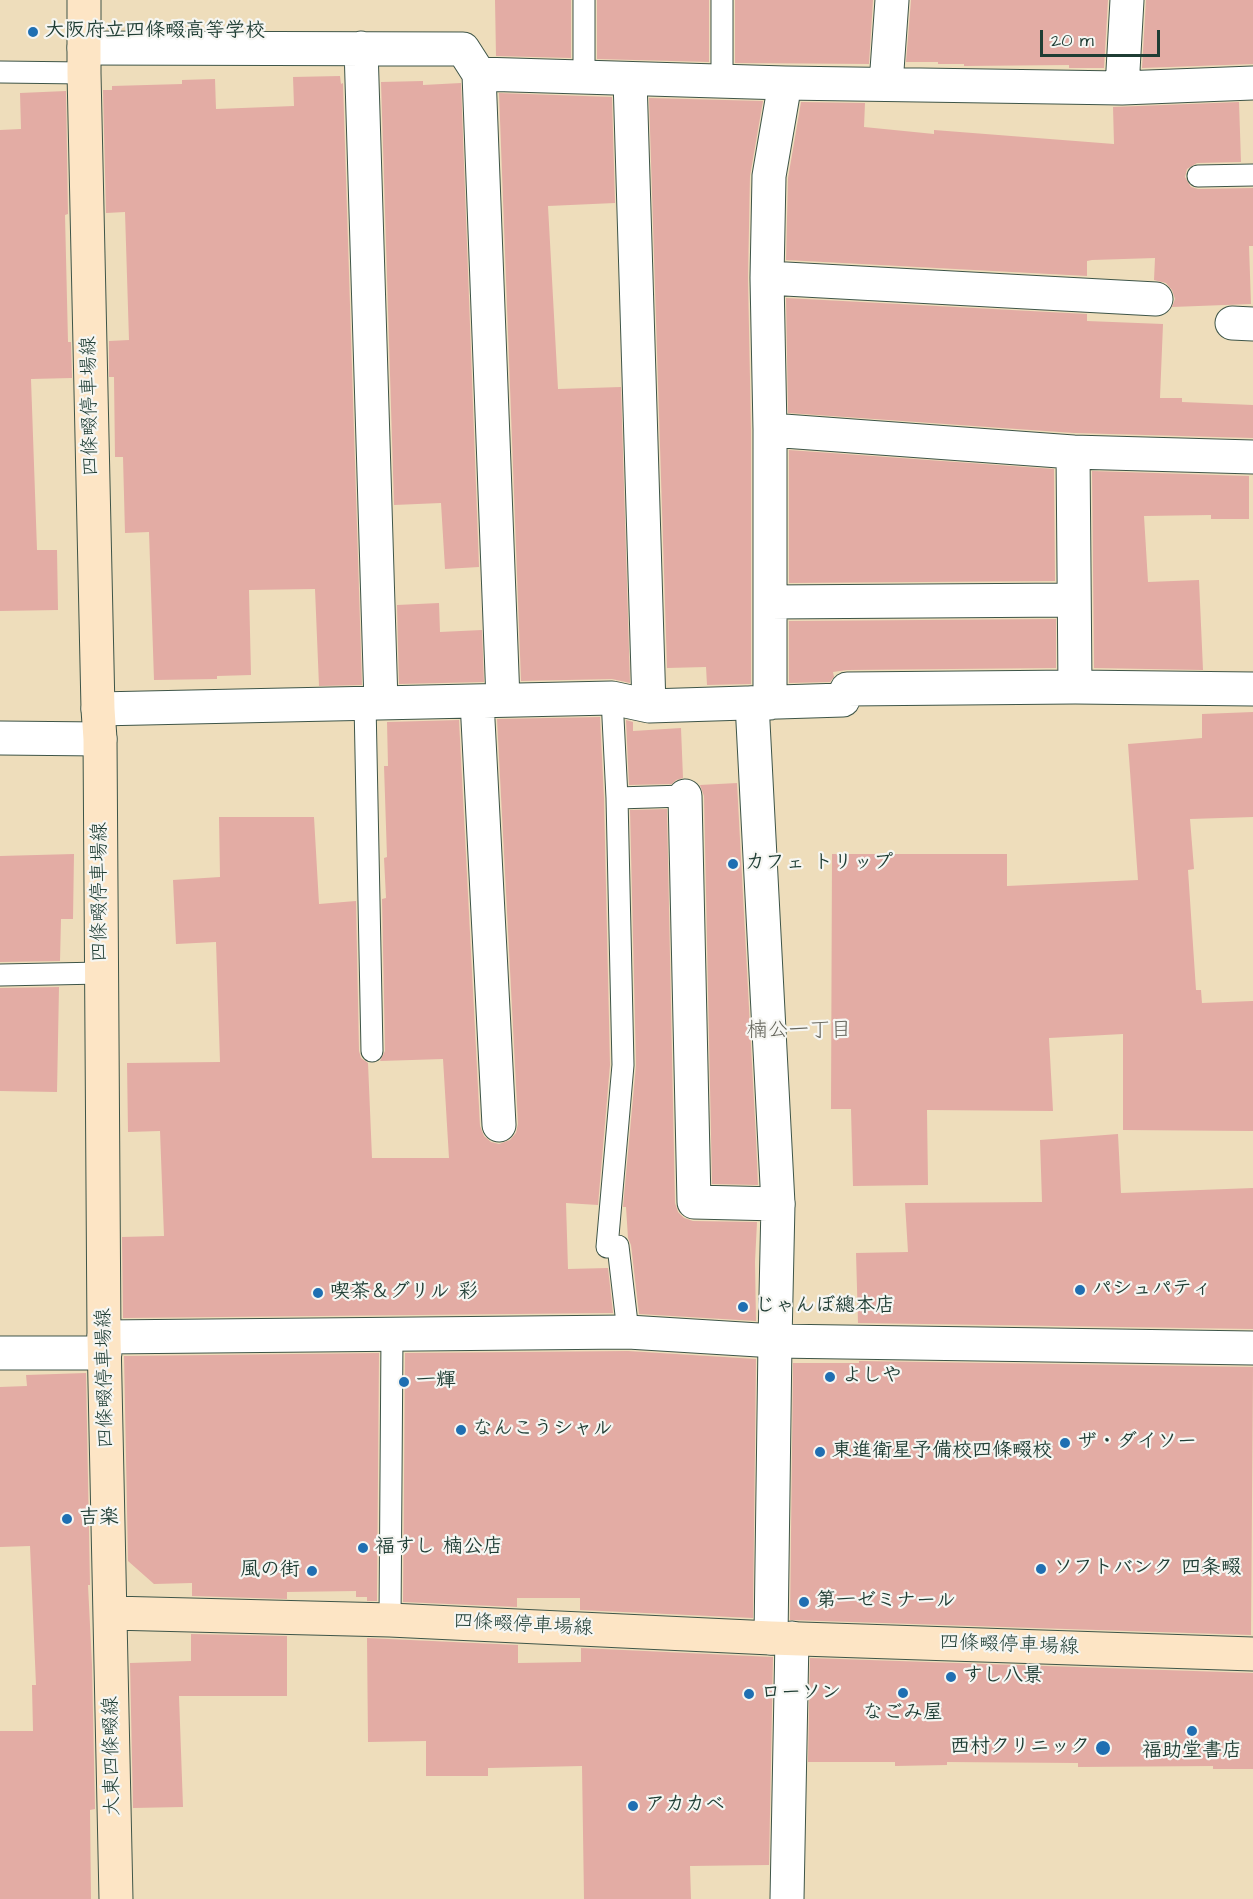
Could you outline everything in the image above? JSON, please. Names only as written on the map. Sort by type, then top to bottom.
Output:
[{"type":"main road","name":"四條畷停車場線","points":[[84,0],[99,724],[105,1345],[111,1613],[390,1620],[782,1638],[1253,1654]]},
{"type":"main road","name":"大東四條畷線","points":[[111,1613],[116,1899]]},
{"type":"street","points":[[886,84],[892,0]]},
{"type":"street","points":[[1122,88],[1127,0]]},
{"type":"street","points":[[84,61],[362,48],[463,49],[479,74],[499,1125]]},
{"type":"street","points":[[362,48],[373,703]]},
{"type":"street","points":[[479,74],[785,83],[1122,88],[1253,83]]},
{"type":"street","points":[[630,79],[649,706]]},
{"type":"street","points":[[785,83],[769,176],[767,278],[770,602],[761,703],[778,1204],[776,1341],[787,1899]]},
{"type":"street","points":[[767,278],[1156,299]]},
{"type":"street","points":[[770,430],[1072,452],[1253,457]]},
{"type":"street","points":[[1072,452],[1075,687]]},
{"type":"street","points":[[770,602],[1074,600]]},
{"type":"street","points":[[0,738],[99,724],[373,703],[612,698],[649,706],[843,700],[847,689],[1075,687],[1253,689]]},
{"type":"street","points":[[685,796],[694,1202],[778,1204]]},
{"type":"street","points":[[0,1353],[105,1345],[392,1335],[628,1332],[776,1341],[1253,1348]]},
{"type":"lane","points":[[584,0],[584,77]]},
{"type":"lane","points":[[722,0],[722,81]]},
{"type":"lane","points":[[0,72],[84,61]]},
{"type":"lane","points":[[1198,176],[1253,176]]},
{"type":"lane","points":[[612,698],[617,798],[623,1065],[607,1247],[618,1246],[628,1332]]},
{"type":"lane","points":[[372,1051],[373,703]]},
{"type":"lane","points":[[617,798],[685,796]]},
{"type":"lane","points":[[0,975],[102,973]]},
{"type":"lane","points":[[390,1620],[392,1335]]},
{"type":"building","points":[[495,0],[571,0],[571,58],[496,56]]},
{"type":"building","points":[[597,0],[709,0],[709,62],[597,59]]},
{"type":"building","points":[[735,0],[873,0],[869,64],[735,63]]},
{"type":"building","points":[[911,0],[1108,0],[1104,68],[1069,68],[1069,65],[964,66],[964,64],[938,64],[938,62],[906,62]]},
{"type":"building","points":[[1146,0],[1253,0],[1253,64],[1142,68]]},
{"type":"building","points":[[340,76],[341,84],[343,83],[362,685],[319,686],[315,589],[249,590],[251,675],[217,676],[217,679],[154,680],[149,532],[125,533],[123,457],[115,457],[114,377],[109,377],[109,341],[129,340],[125,212],[106,213],[103,90],[112,90],[112,86],[182,84],[182,80],[215,79],[216,109],[294,106],[293,77]]},
{"type":"building","points":[[423,81],[423,85],[461,83],[479,567],[445,569],[441,503],[394,505],[381,82]]},
{"type":"building","points":[[66,91],[68,214],[65,215],[68,342],[71,342],[72,378],[31,379],[37,550],[57,550],[58,610],[0,611],[0,130],[21,129],[20,93]]},
{"type":"building","points":[[499,93],[612,97],[615,203],[548,206],[558,389],[621,387],[630,683],[612,679],[521,681]]},
{"type":"building","points":[[649,98],[763,101],[750,176],[748,278],[751,430],[751,684],[707,685],[706,667],[667,668]]},
{"type":"building","points":[[801,102],[865,103],[864,127],[934,134],[934,130],[1114,144],[1113,107],[1239,102],[1241,162],[1197,163],[1187,169],[1185,177],[1191,187],[1198,189],[1253,188],[1253,246],[1249,246],[1251,304],[1172,307],[1175,299],[1172,290],[1166,283],[1154,280],[1155,258],[1087,261],[1087,276],[786,260],[788,178]]},
{"type":"building","points":[[786,298],[1087,314],[1087,321],[1163,324],[1160,398],[1182,398],[1182,402],[1253,405],[1253,438],[1074,433],[788,413]]},
{"type":"building","points":[[789,450],[1054,469],[1055,581],[789,583]]},
{"type":"building","points":[[1092,471],[1249,476],[1249,519],[1211,519],[1211,515],[1144,516],[1148,582],[1199,580],[1203,670],[1094,668]]},
{"type":"building","points":[[439,603],[440,632],[482,630],[484,682],[399,684],[397,605]]},
{"type":"building","points":[[1056,619],[1056,668],[847,670],[833,672],[834,677],[830,682],[789,683],[789,621]]},
{"type":"building","points":[[1253,712],[1253,817],[1190,819],[1194,869],[1188,870],[1196,990],[1201,990],[1202,1003],[1253,1001],[1253,1131],[1123,1130],[1123,1034],[1049,1038],[1053,1111],[927,1110],[928,1185],[853,1186],[851,1109],[831,1109],[832,854],[1007,854],[1007,886],[1138,880],[1128,744],[1202,738],[1202,714]]},
{"type":"building","points":[[600,717],[610,1065],[598,1205],[566,1203],[568,1269],[608,1268],[613,1313],[123,1318],[122,1237],[164,1236],[160,1131],[128,1132],[127,1063],[220,1062],[216,942],[176,944],[173,880],[220,877],[219,817],[314,817],[319,904],[356,901],[359,1051],[361,1058],[368,1063],[372,1158],[449,1158],[443,1059],[380,1061],[385,1051],[382,899],[386,898],[384,766],[388,766],[387,722],[459,720],[480,1126],[484,1136],[491,1142],[499,1144],[510,1140],[516,1133],[518,1124],[497,719]]},
{"type":"building","points":[[626,720],[633,722],[633,731],[681,728],[683,778],[672,784],[629,785]]},
{"type":"building","points":[[737,783],[758,1185],[712,1184],[704,796],[700,785]]},
{"type":"building","points":[[667,809],[675,1203],[678,1212],[684,1218],[693,1221],[757,1222],[756,1321],[639,1314],[626,1207],[623,1207],[636,1065],[630,810]]},
{"type":"building","points":[[74,854],[73,919],[61,919],[60,961],[0,962],[0,856]]},
{"type":"building","points":[[59,987],[57,1092],[0,1091],[0,988]]},
{"type":"building","points":[[1118,1134],[1121,1193],[1253,1188],[1253,1329],[858,1323],[856,1253],[908,1252],[905,1203],[1042,1202],[1040,1140]]},
{"type":"building","points":[[628,1351],[756,1359],[753,1618],[580,1610],[580,1598],[517,1598],[517,1607],[403,1602],[405,1353]]},
{"type":"building","points":[[379,1353],[377,1601],[367,1601],[367,1597],[356,1597],[356,1591],[287,1592],[287,1599],[192,1596],[192,1583],[154,1584],[128,1561],[124,1356]]},
{"type":"building","points":[[859,1361],[1253,1367],[1251,1635],[790,1620],[793,1363],[859,1363]]},
{"type":"building","points":[[86,1373],[90,1585],[88,1585],[95,1809],[90,1810],[91,1899],[0,1899],[0,1731],[33,1731],[32,1685],[36,1685],[30,1546],[0,1547],[0,1387],[27,1386],[26,1375]]},
{"type":"building","points":[[191,1634],[287,1636],[287,1696],[179,1696],[183,1807],[133,1808],[130,1663],[191,1661]]},
{"type":"building","points":[[367,1638],[518,1645],[518,1663],[581,1662],[581,1648],[773,1657],[769,1865],[690,1866],[691,1899],[584,1899],[582,1766],[488,1768],[488,1776],[426,1776],[426,1741],[368,1742]]},
{"type":"building","points":[[810,1658],[1253,1673],[1253,1769],[1213,1769],[1213,1766],[1078,1767],[1078,1763],[947,1762],[947,1765],[895,1766],[895,1762],[808,1762]]},
{"type":"place","name":"大阪府立四條畷高等学校","points":[[33,32]]},
{"type":"place","name":"カフェ トリップ","points":[[733,864]]},
{"type":"place","name":"パシュパティ","points":[[1080,1290]]},
{"type":"place","name":"喫茶＆グリル 彩","points":[[318,1293]]},
{"type":"place","name":"じゃんぼ總本店","points":[[743,1307]]},
{"type":"place","name":"よしや","points":[[830,1377]]},
{"type":"place","name":"一輝","points":[[404,1382]]},
{"type":"place","name":"なんこうシャル","points":[[461,1430]]},
{"type":"place","name":"ザ・ダイソー","points":[[1065,1443]]},
{"type":"place","name":"東進衛星予備校四條畷校","points":[[820,1452]]},
{"type":"place","name":"吉楽","points":[[67,1519]]},
{"type":"place","name":"福すし 楠公店","points":[[363,1548]]},
{"type":"place","name":"ソフトバンク 四条畷","points":[[1041,1569]]},
{"type":"place","name":"風の街","points":[[312,1571]]},
{"type":"place","name":"第一ゼミナール","points":[[804,1602]]},
{"type":"place","name":"すし八景","points":[[951,1677]]},
{"type":"place","name":"なごみ屋","points":[[903,1693]]},
{"type":"place","name":"ローソン","points":[[749,1694]]},
{"type":"place","name":"福助堂書店","points":[[1192,1731]]},
{"type":"place","name":"西村クリニック","points":[[1103,1748]]},
{"type":"place","name":"アカカベ","points":[[633,1806]]},
{"type":"district","name":"楠公一丁目","points":[[799,1032]]}]
